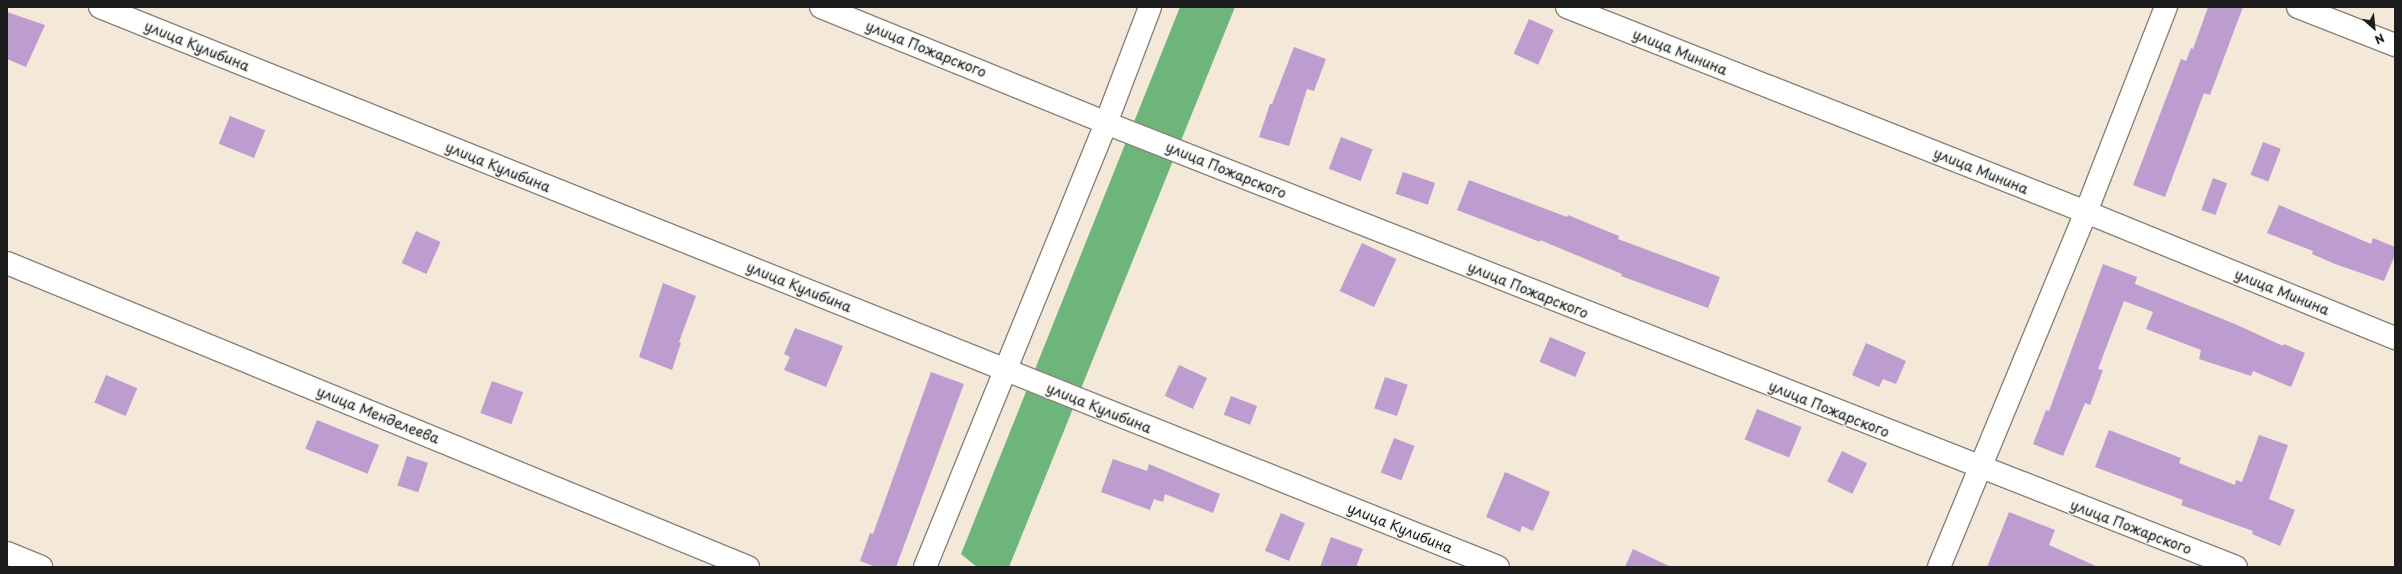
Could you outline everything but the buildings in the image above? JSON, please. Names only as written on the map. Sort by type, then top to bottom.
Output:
[{"type":"street","name":"улица Кулибина","points":[[100,7],[1498,567]]},
{"type":"street","name":"улица Пожарского","points":[[821,7],[1106,123],[1981,469],[2236,567]]},
{"type":"street","points":[[925,567],[1003,370],[1106,123],[1150,7]]},
{"type":"street","name":"улица Минина","points":[[1567,7],[2086,212],[2395,338]]},
{"type":"street","points":[[1939,567],[1981,469],[2086,212],[2166,7]]},
{"type":"street","points":[[2298,7],[2395,44]]},
{"type":"street","name":"улица Менделеева","points":[[7,263],[748,567]]},
{"type":"street","points":[[7,553],[41,567]]},
{"type":"green space","points":[[1180,7],[1235,7],[1009,567],[977,567],[961,554]]}]
